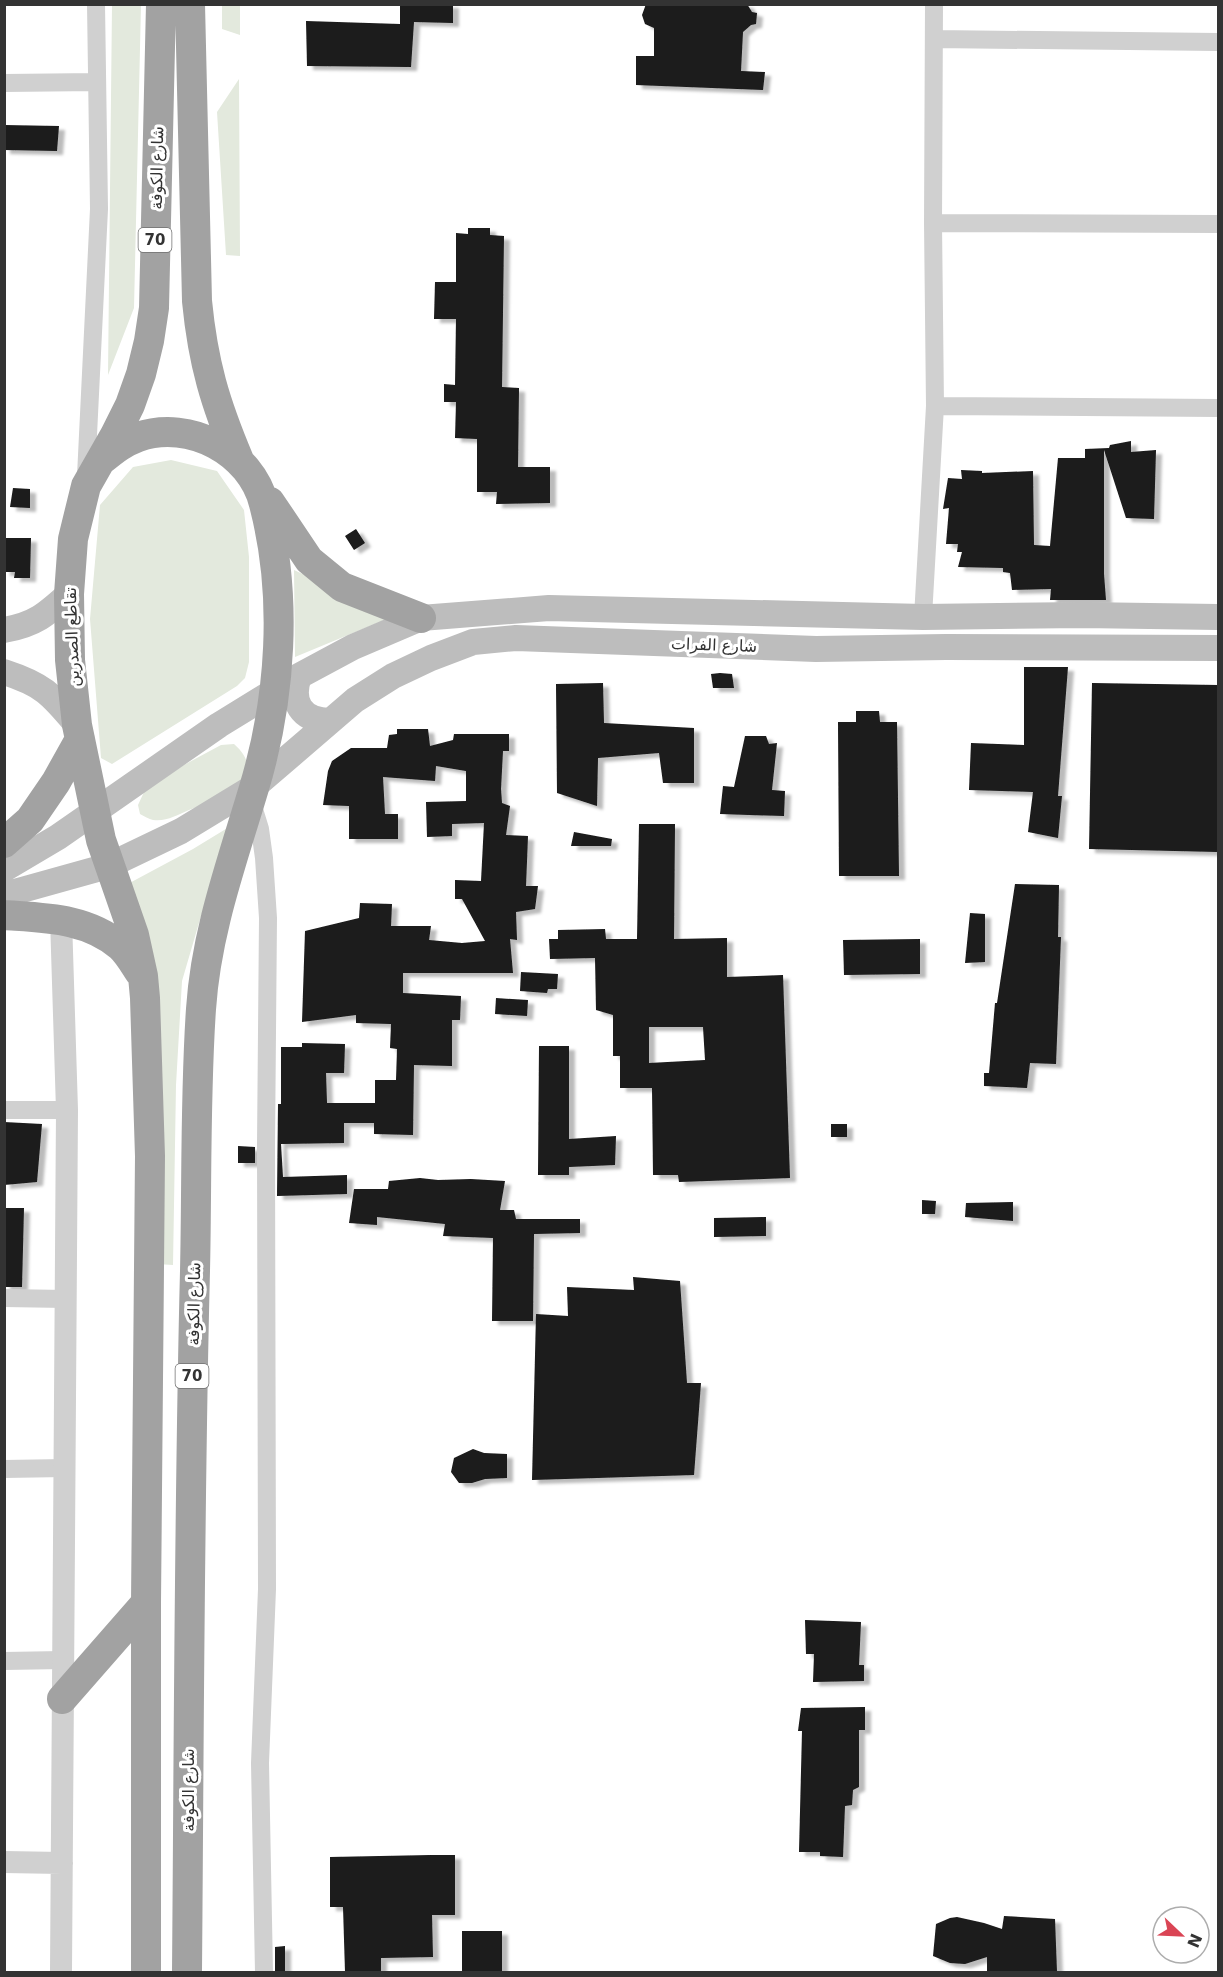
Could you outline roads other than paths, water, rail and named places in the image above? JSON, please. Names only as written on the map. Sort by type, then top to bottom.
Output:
[{"type":"highway","name":"شارع الكوفة","points":[[92,475],[115,435],[141,374],[154,308],[161,4]]},
{"type":"highway","name":"70","points":[[190,4],[200,334],[215,399],[266,511],[277,576],[278,651],[270,722],[253,792]]},
{"type":"highway","points":[[92,475],[118,446],[141,436],[167,432],[193,435],[218,445],[247,470],[309,560],[342,587],[421,618]]},
{"type":"highway","name":"تقاطع الصدرين","points":[[92,475],[73,539],[69,594],[70,660],[79,732],[94,813]]},
{"type":"highway","points":[[4,843],[30,819],[56,782],[79,732]]},
{"type":"highway","name":"شارع الكوفة","points":[[187,1972],[190,1452],[201,1011],[213,923],[253,792]]},
{"type":"highway","name":"70","points":[[94,813],[108,866],[134,935],[143,976],[150,1156],[146,1603],[146,1972]]},
{"type":"highway","points":[[4,915],[61,919],[102,933],[122,948],[143,976]]},
{"type":"highway","points":[[62,1699],[146,1603]]},
{"type":"main road","points":[[4,630],[26,626],[48,613],[69,594]]},
{"type":"main road","name":"شارع الفرات","points":[[4,868],[94,813],[219,725],[299,676],[354,647],[421,618],[549,608],[923,617],[1074,615],[1218,617]]},
{"type":"main road","points":[[1074,615],[1081,633],[1079,648]]},
{"type":"main road","points":[[1142,616],[1132,629],[1134,640],[1142,647]]},
{"type":"main road","name":"شارع الفرات","points":[[4,895],[108,866],[182,831],[253,792],[329,721],[355,700],[393,676],[473,642],[516,638],[816,650],[899,647],[1218,648]]},
{"type":"main road","points":[[4,672],[30,680],[45,689],[79,732]]},
{"type":"main road","points":[[299,676],[295,687],[295,698],[300,708],[308,716],[318,721],[329,721]]},
{"type":"street","points":[[92,475],[99,210],[96,4]]},
{"type":"street","points":[[923,617],[934,406],[934,4]]},
{"type":"street","points":[[934,39],[1218,42]]},
{"type":"street","points":[[4,83],[97,82]]},
{"type":"street","points":[[933,224],[1218,225]]},
{"type":"street","points":[[934,406],[1218,408]]},
{"type":"street","points":[[253,792],[264,858],[268,918],[267,1589],[260,1762],[264,1972]]},
{"type":"street","points":[[61,919],[67,1110],[61,1972]]},
{"type":"street","points":[[4,1110],[67,1110]]},
{"type":"street","points":[[4,1298],[66,1299]]},
{"type":"street","points":[[4,1468],[65,1468]]},
{"type":"street","points":[[4,1661],[63,1660]]},
{"type":"street","points":[[4,1863],[62,1863]]}]
